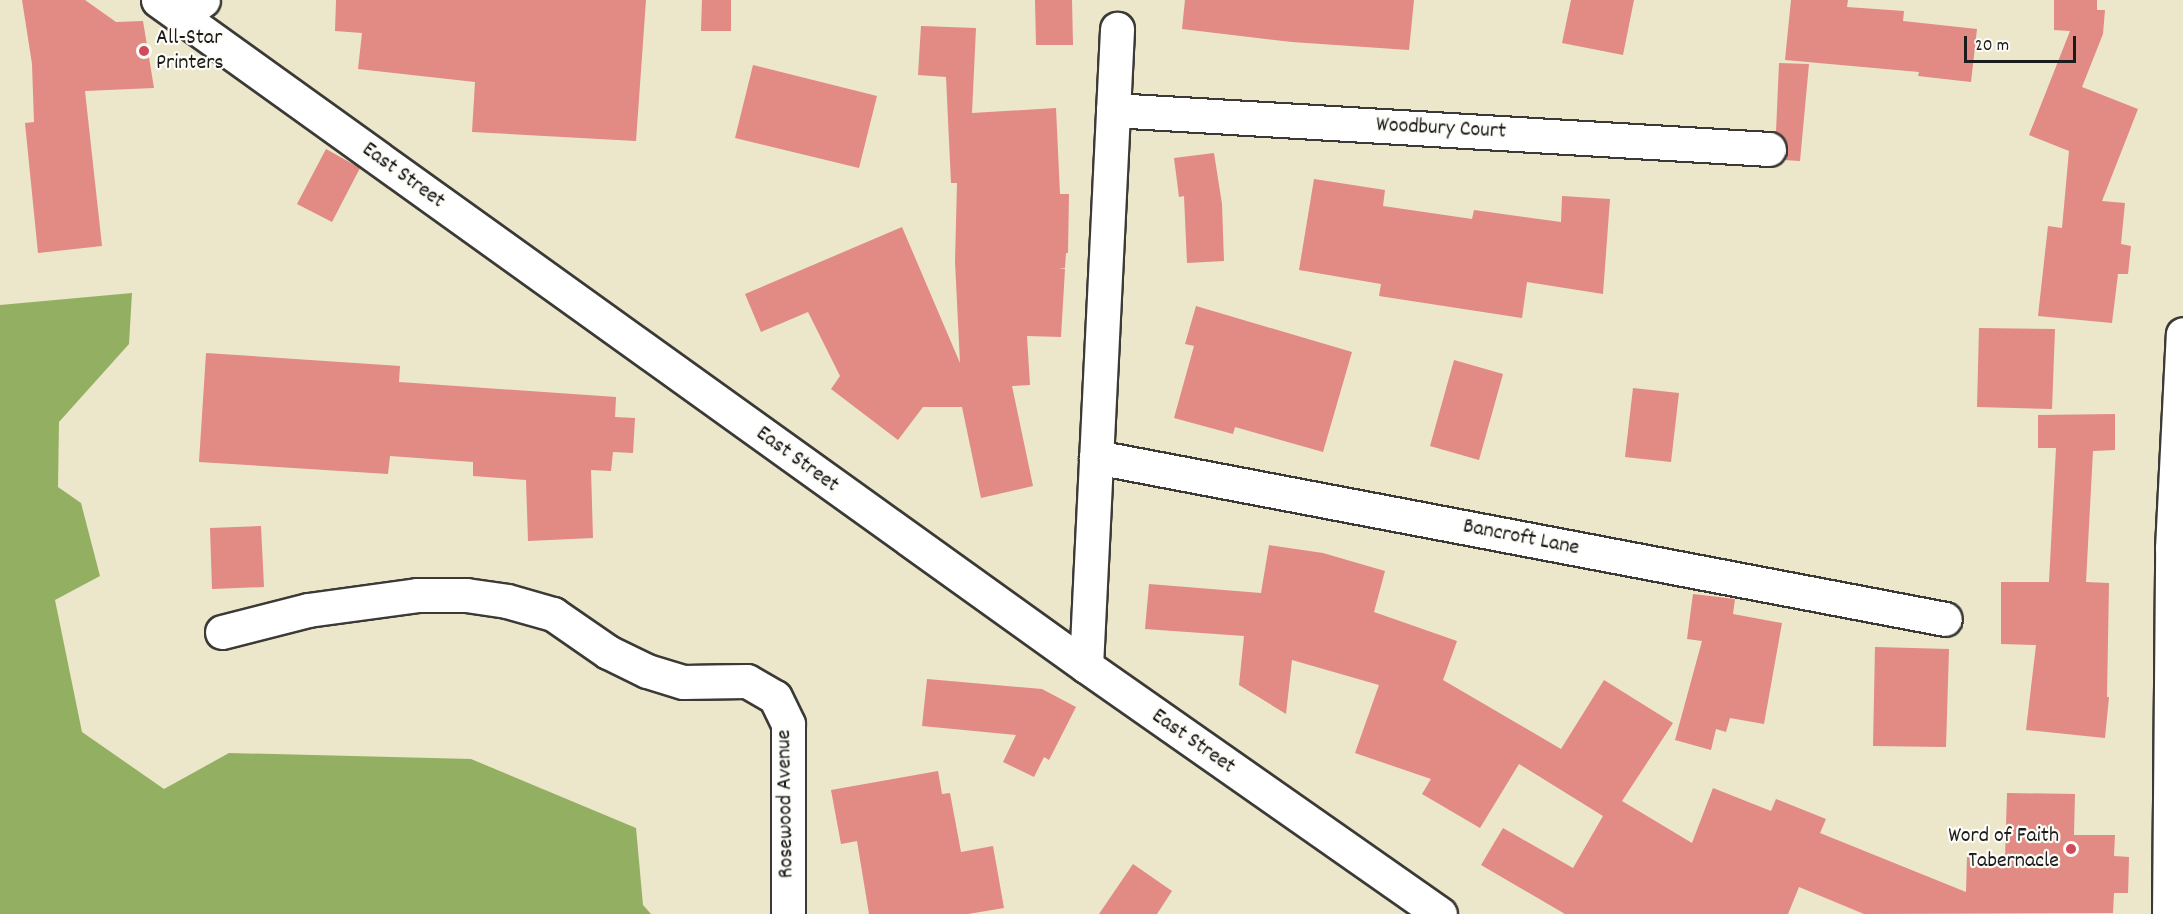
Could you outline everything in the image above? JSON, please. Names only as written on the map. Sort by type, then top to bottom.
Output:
[{"type":"street","name":"East Street","points":[[181,5],[1086,666],[1440,914]]},
{"type":"street","points":[[1086,666],[1117,29]]},
{"type":"street","name":"Woodbury Court","points":[[1113,110],[1769,149]]},
{"type":"street","points":[[2169,914],[2172,548],[2183,334]]},
{"type":"street","name":"Bancroft Lane","points":[[1096,457],[1945,619]]},
{"type":"street","name":"Rosewood Avenue","points":[[222,632],[308,610],[417,595],[466,595],[507,601],[553,614],[608,652],[647,671],[683,682],[747,681],[775,697],[788,724],[788,914]]},
{"type":"green space","points":[[132,293],[129,344],[59,422],[58,487],[81,503],[100,576],[55,600],[82,732],[164,789],[229,753],[471,759],[636,828],[643,905],[651,914],[0,914],[0,305]]},
{"type":"building","points":[[22,0],[85,0],[116,22],[143,21],[154,88],[85,91],[102,246],[38,253],[25,123],[34,122],[32,64]]},
{"type":"building","points":[[336,0],[646,0],[636,141],[472,132],[475,82],[358,69],[362,33],[335,31]]},
{"type":"building","points":[[702,0],[731,0],[731,31],[701,31]]},
{"type":"building","points":[[1035,0],[1072,0],[1073,45],[1036,45]]},
{"type":"building","points":[[1185,0],[1414,0],[1409,50],[1292,42],[1182,29]]},
{"type":"building","points":[[1571,0],[1634,0],[1623,55],[1562,43]]},
{"type":"building","points":[[1791,0],[1848,0],[1847,7],[1904,11],[1903,21],[1977,29],[1971,82],[1918,76],[1919,72],[1785,60]]},
{"type":"building","points":[[2054,0],[2097,0],[2097,10],[2105,10],[2103,34],[2082,87],[2138,109],[2102,201],[2125,203],[2121,244],[2131,246],[2128,274],[2118,274],[2112,323],[2038,316],[2048,226],[2062,228],[2069,151],[2029,135],[2070,31],[2054,30]]},
{"type":"building","points":[[921,26],[976,28],[972,113],[1056,108],[1060,194],[1069,194],[1068,253],[1066,253],[1065,268],[1059,268],[1065,269],[1061,337],[1027,336],[1030,385],[1012,386],[1033,486],[981,498],[962,407],[923,407],[898,440],[831,389],[840,376],[808,312],[761,332],[745,294],[902,227],[960,363],[955,262],[957,183],[951,183],[946,77],[918,75]]},
{"type":"building","points":[[1779,63],[1809,64],[1800,161],[1784,160],[1788,151],[1786,141],[1776,132]]},
{"type":"building","points":[[753,65],[877,96],[859,168],[735,138]]},
{"type":"building","points":[[326,149],[360,168],[332,222],[297,204]]},
{"type":"building","points":[[1214,153],[1222,204],[1224,261],[1187,263],[1184,196],[1179,197],[1174,158]]},
{"type":"building","points":[[1314,179],[1385,190],[1383,206],[1472,219],[1474,210],[1561,222],[1562,196],[1610,199],[1603,294],[1527,282],[1522,318],[1379,296],[1381,284],[1299,270]]},
{"type":"building","points":[[1196,306],[1352,352],[1323,452],[1235,427],[1233,434],[1174,418],[1194,346],[1185,344]]},
{"type":"building","points":[[1979,328],[2055,329],[2052,409],[1977,407]]},
{"type":"building","points":[[206,353],[400,366],[399,382],[616,397],[615,417],[635,418],[633,453],[613,452],[611,471],[591,470],[593,538],[528,541],[526,480],[473,476],[473,462],[390,456],[388,474],[199,462]]},
{"type":"building","points":[[1454,360],[1503,374],[1479,460],[1430,446]]},
{"type":"building","points":[[1633,388],[1679,393],[1671,462],[1625,457]]},
{"type":"building","points":[[2115,414],[2115,450],[2093,451],[2086,582],[2109,583],[2107,697],[2109,697],[2105,738],[2026,730],[2036,645],[2001,644],[2001,582],[2049,582],[2056,448],[2038,448],[2038,415]]},
{"type":"building","points":[[261,526],[264,587],[212,589],[210,528]]},
{"type":"building","points":[[1269,545],[1323,553],[1385,571],[1374,612],[1457,641],[1443,680],[1561,749],[1604,680],[1673,723],[1622,801],[1692,843],[1713,788],[1771,811],[1776,799],[1826,819],[1820,833],[1966,892],[1967,857],[2005,858],[2007,793],[2075,794],[2074,835],[2115,835],[2114,856],[2129,857],[2128,893],[2114,893],[2113,913],[1864,914],[1799,887],[1788,914],[1565,914],[1481,865],[1503,828],[1573,868],[1603,816],[1519,764],[1480,828],[1422,794],[1431,779],[1355,753],[1379,685],[1292,660],[1286,714],[1239,685],[1244,636],[1145,629],[1149,584],[1261,593]]},
{"type":"building","points":[[1693,594],[1735,599],[1733,614],[1782,623],[1764,724],[1730,718],[1726,732],[1716,729],[1711,750],[1675,740],[1702,641],[1687,639]]},
{"type":"building","points":[[1875,647],[1949,649],[1946,747],[1873,746]]},
{"type":"building","points":[[927,679],[1042,689],[1076,707],[1049,760],[1044,757],[1034,777],[1003,762],[1016,735],[922,726]]},
{"type":"building","points":[[938,771],[942,794],[950,793],[961,852],[993,846],[1004,908],[968,914],[869,914],[857,841],[841,844],[831,790]]},
{"type":"building","points":[[1133,864],[1172,891],[1157,914],[1099,914]]},
{"type":"place","name":"All-Star Printers","points":[[144,51]]},
{"type":"place","name":"Word of Faith Tabernacle","points":[[2071,849]]}]
